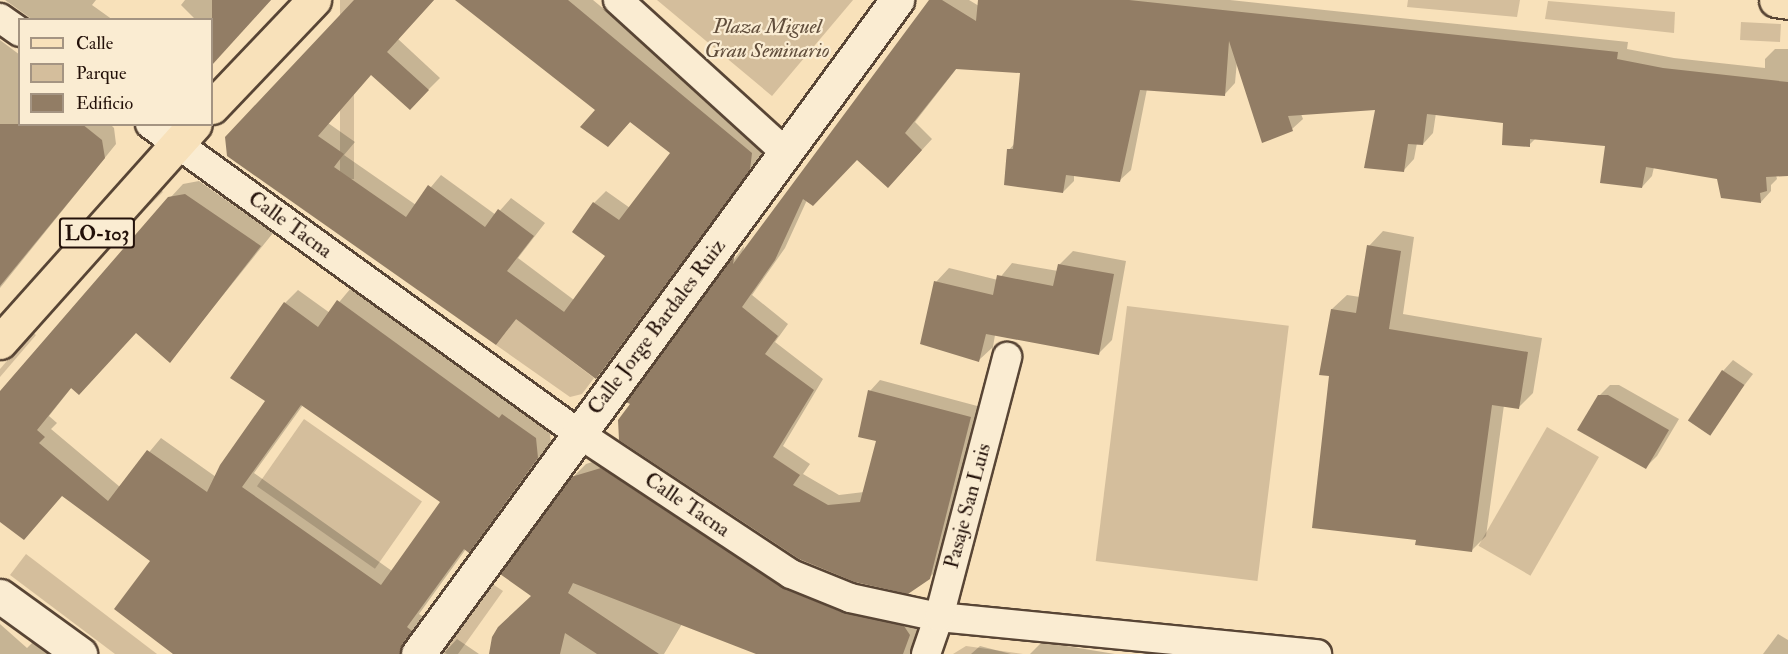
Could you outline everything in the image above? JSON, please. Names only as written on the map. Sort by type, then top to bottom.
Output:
[{"type":"main road","points":[[213,106],[314,0]]},
{"type":"main road","points":[[1776,0],[1788,2]]},
{"type":"main road","name":"LO-103","points":[[0,342],[185,134]]},
{"type":"street","points":[[618,0],[786,153]]},
{"type":"street","name":"Calle Jorge Bardales Ruiz","points":[[418,654],[897,0]]},
{"type":"street","points":[[0,18],[18,31]]},
{"type":"street","name":"Calle Tacna","points":[[157,126],[185,134],[578,433],[790,574],[850,598],[939,617],[1317,654]]},
{"type":"street","name":"Pasaje San Luis","points":[[926,654],[939,617],[1007,357]]},
{"type":"street","points":[[0,596],[80,654]]},
{"type":"green space","points":[[340,0],[354,0],[354,179],[340,179]]},
{"type":"green space","name":"Plaza Miguel Grau Seminario","points":[[657,0],[853,0],[772,96]]},
{"type":"green space","points":[[1408,0],[1520,0],[1517,17],[1407,7]]},
{"type":"green space","points":[[1548,1],[1675,12],[1674,33],[1545,19]]},
{"type":"green space","points":[[1741,22],[1781,24],[1780,42],[1740,40]]},
{"type":"green space","points":[[158,187],[163,192],[116,239],[111,234]]},
{"type":"green space","points":[[536,292],[564,312],[544,340],[594,378],[582,394],[570,397],[496,345]]},
{"type":"green space","points":[[1127,306],[1289,326],[1257,581],[1096,561]]},
{"type":"green space","points":[[32,332],[36,335],[0,377],[0,369]]},
{"type":"green space","points":[[304,419],[422,502],[375,569],[257,486]]},
{"type":"green space","points":[[1547,427],[1599,457],[1530,576],[1478,546]]},
{"type":"green space","points":[[26,554],[157,654],[115,654],[10,575]]},
{"type":"green space","points":[[491,583],[503,591],[458,654],[447,654],[441,650]]},
{"type":"green space","points":[[966,646],[1023,654],[953,654]]},
{"type":"building","points":[[212,0],[271,0],[213,64]]},
{"type":"building","points":[[354,0],[434,0],[387,52],[429,90],[410,110],[371,75],[318,136],[344,154],[334,167],[406,217],[428,185],[485,227],[498,209],[534,236],[507,271],[564,312],[605,256],[572,232],[593,202],[619,220],[670,153],[630,122],[608,147],[580,127],[595,110],[455,0],[568,0],[752,153],[750,170],[596,379],[516,319],[496,345],[227,156],[225,137]]},
{"type":"building","points":[[929,0],[942,0],[976,21],[978,0],[1129,0],[1618,52],[1617,59],[1663,68],[1788,82],[1788,176],[1766,177],[1767,191],[1760,193],[1761,203],[1721,198],[1717,179],[1646,167],[1642,188],[1600,183],[1605,146],[1530,139],[1530,147],[1502,145],[1503,123],[1427,114],[1423,145],[1408,144],[1404,172],[1364,168],[1375,110],[1288,116],[1293,131],[1262,143],[1229,41],[1225,96],[1140,90],[1120,182],[1066,175],[1063,193],[1004,185],[1007,149],[1013,149],[1020,73],[956,69],[905,133],[922,150],[888,188],[857,160],[813,206],[803,199],[775,260],[742,307],[778,336],[765,354],[814,390],[773,457],[800,475],[793,485],[828,505],[860,502],[876,441],[858,437],[868,390],[971,417],[930,579],[908,594],[855,582],[799,559],[619,440],[618,420],[630,404],[626,402],[735,253],[733,264]]},
{"type":"building","points":[[0,124],[84,126],[102,140],[105,158],[0,286]]},
{"type":"building","points":[[185,194],[261,246],[170,363],[136,333],[79,395],[71,388],[37,430],[45,437],[39,443],[108,501],[147,450],[207,492],[220,465],[265,401],[230,378],[284,302],[318,327],[337,300],[499,418],[502,414],[536,438],[538,458],[469,553],[464,549],[407,627],[412,631],[403,643],[400,654],[173,654],[114,609],[150,561],[62,496],[24,540],[0,522],[0,391],[168,197]],"holes":[[[301,405],[440,502],[381,585],[242,487]]]},
{"type":"building","points":[[1367,245],[1401,251],[1389,329],[1528,352],[1519,409],[1492,405],[1472,552],[1415,545],[1416,540],[1312,528],[1329,376],[1319,375],[1331,309],[1356,313]]},
{"type":"building","points":[[1058,264],[1114,274],[1099,355],[986,334],[979,362],[920,344],[934,281],[993,295],[997,275],[1053,286]]},
{"type":"building","points":[[1722,370],[1744,385],[1710,436],[1688,421]]},
{"type":"building","points":[[1598,395],[1608,395],[1669,430],[1646,469],[1577,430]]},
{"type":"building","points":[[601,468],[785,589],[844,613],[904,626],[910,635],[903,654],[756,654],[573,583],[568,593],[659,654],[597,654],[565,633],[560,654],[489,654],[492,637],[498,627],[531,596],[500,574],[571,477]]}]
